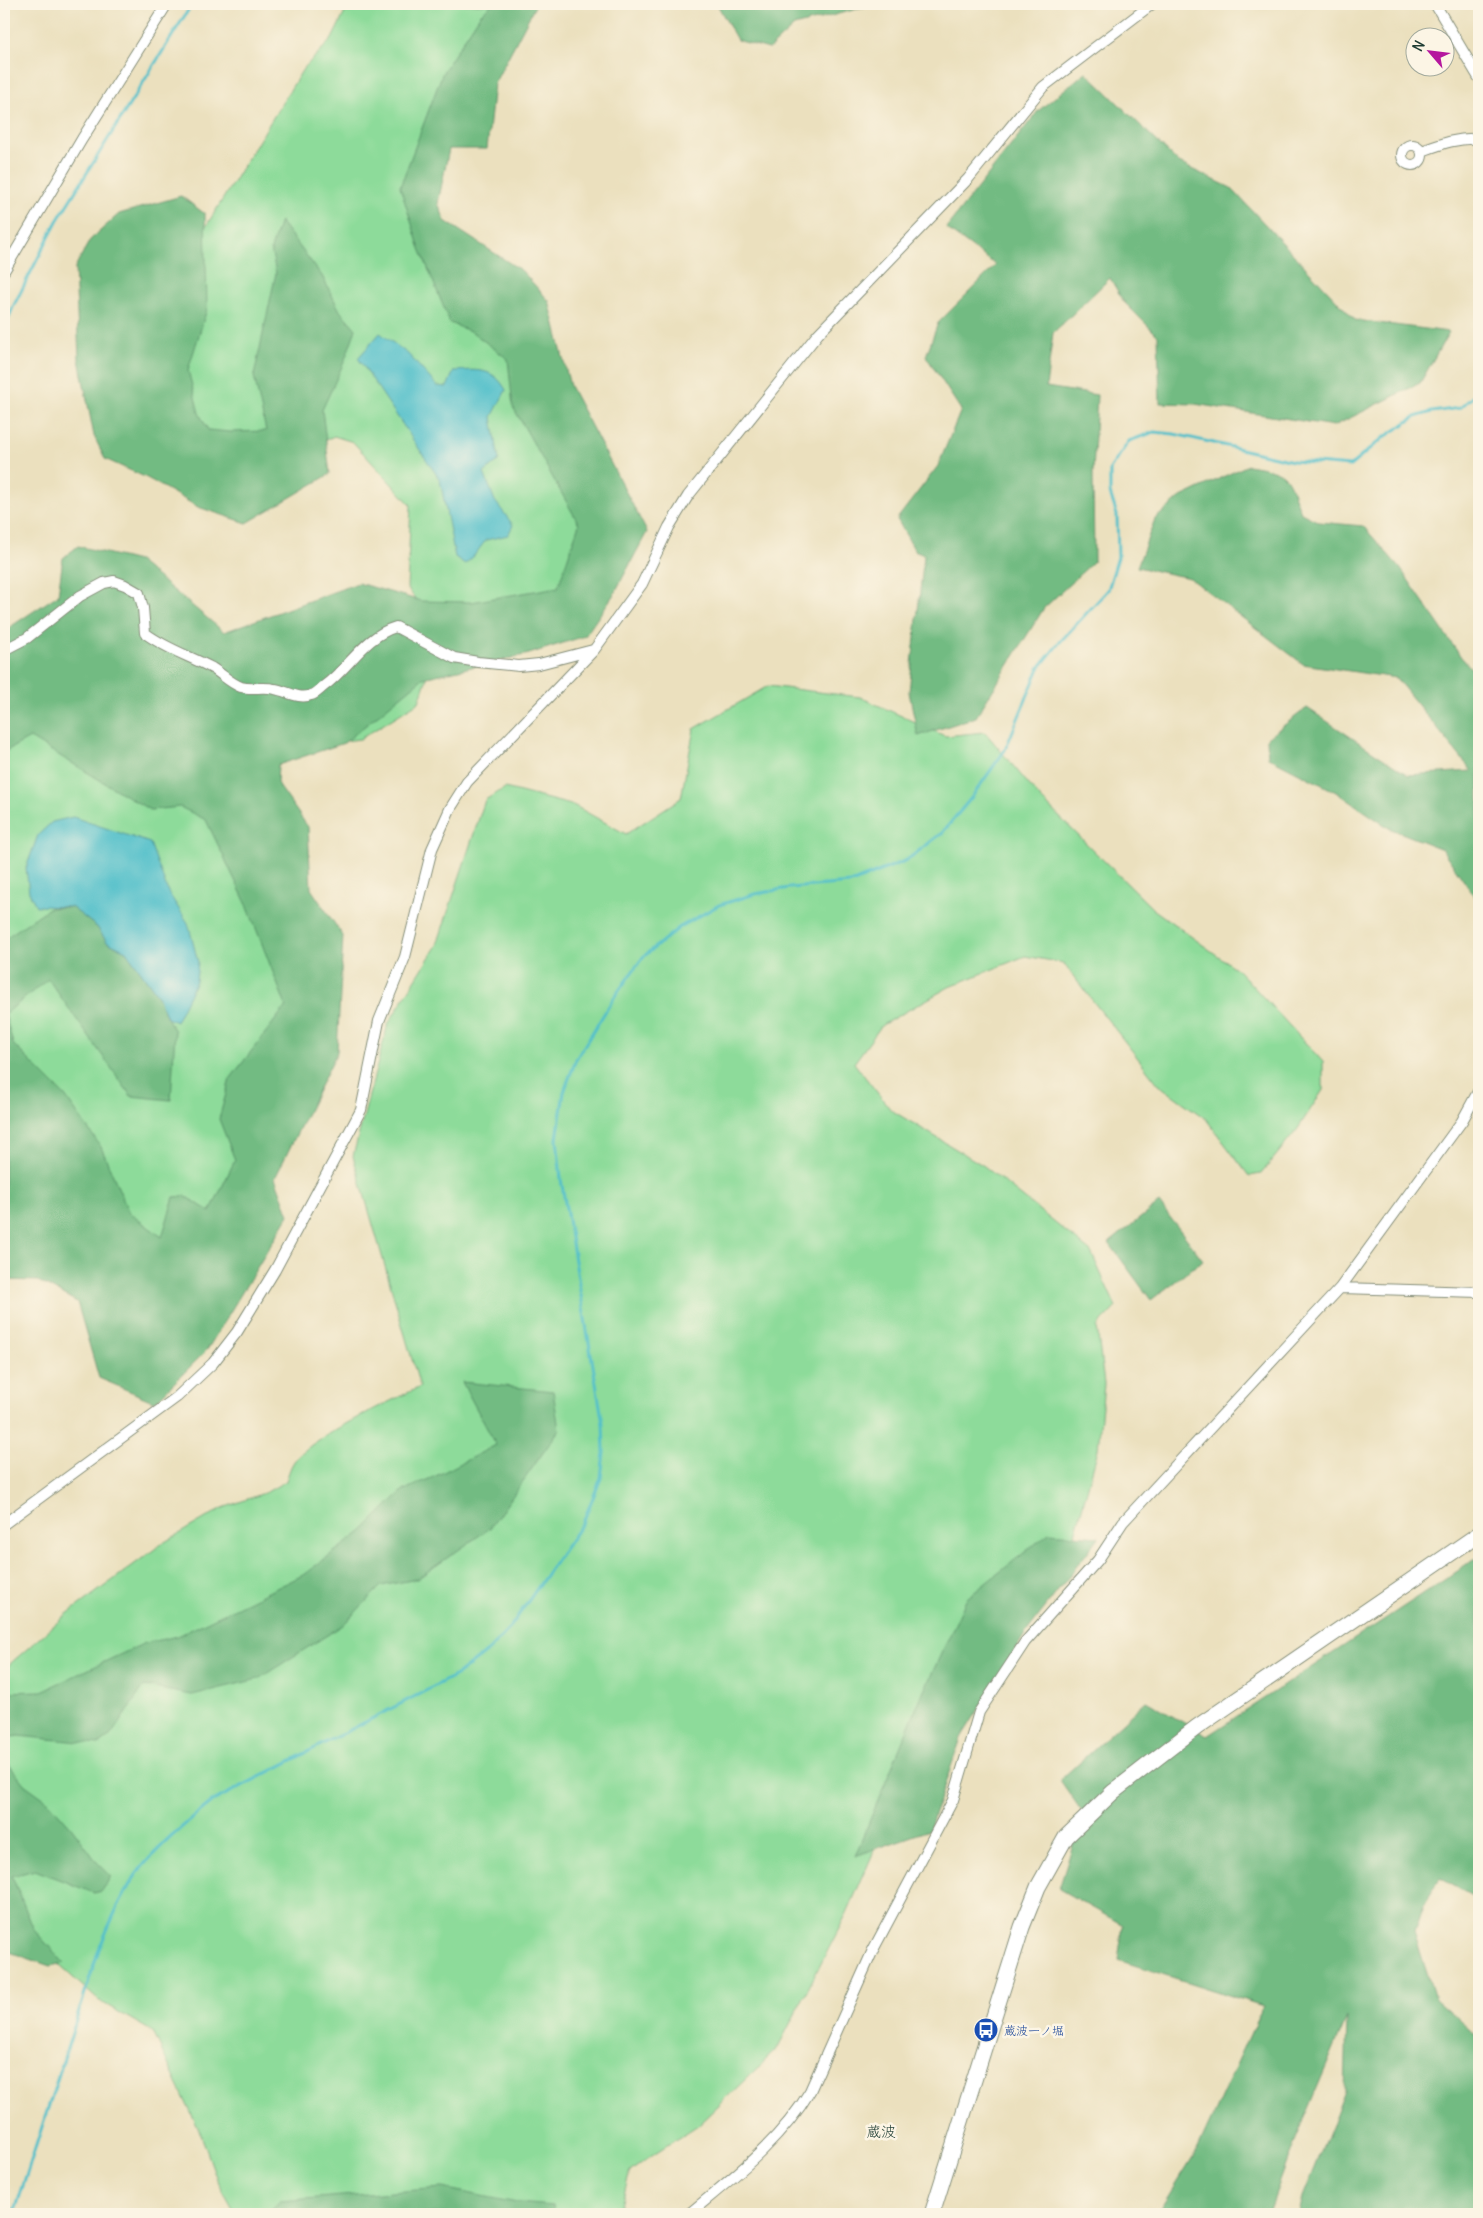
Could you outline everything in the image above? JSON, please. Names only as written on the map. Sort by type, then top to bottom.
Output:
[{"type":"street","points":[[4,271],[82,139],[167,4]]},
{"type":"street","points":[[4,1524],[177,1397],[214,1363],[237,1332],[275,1270],[361,1110],[379,1020],[405,957],[432,849],[450,808],[467,782],[594,650],[642,584],[669,527],[688,496],[818,334],[968,179],[1043,87],[1152,4]]},
{"type":"street","points":[[1435,4],[1479,78]]},
{"type":"street","points":[[1422,151],[1466,138],[1479,139]]},
{"type":"street","points":[[4,650],[27,638],[92,588],[114,581],[125,584],[139,593],[145,633],[153,639],[212,668],[239,686],[250,689],[274,688],[294,696],[312,695],[332,680],[372,638],[382,631],[396,627],[454,658],[478,662],[519,666],[539,664],[594,650]]},
{"type":"street","points":[[689,2214],[748,2164],[799,2109],[810,2091],[873,1950],[954,1800],[979,1712],[1025,1642],[1098,1560],[1123,1522],[1340,1288],[1462,1120],[1479,1090]]},
{"type":"street","points":[[1340,1288],[1479,1292]]},
{"type":"street","points":[[932,2214],[1022,1927],[1038,1888],[1066,1837],[1113,1792],[1197,1727],[1479,1534]]},
{"type":"green space","points":[[349,4],[523,4],[421,192],[498,325],[600,539],[580,602],[435,624],[407,588],[411,505],[353,442],[334,436],[297,454],[208,435],[194,418],[184,368],[200,236],[303,69],[332,39]]},
{"type":"green space","points":[[492,4],[536,4],[494,84],[487,149],[449,149],[438,203],[445,221],[522,271],[549,301],[570,386],[647,532],[614,594],[585,636],[529,654],[423,678],[344,743],[278,765],[277,783],[308,827],[311,889],[343,936],[337,1052],[275,1178],[289,1215],[207,1350],[155,1402],[99,1378],[77,1302],[38,1281],[4,1280],[4,939],[49,908],[71,907],[97,927],[107,942],[126,951],[158,996],[167,1018],[175,1031],[171,1100],[131,1096],[48,979],[5,1014],[13,1044],[65,1096],[101,1147],[129,1213],[162,1237],[174,1197],[186,1196],[210,1212],[235,1160],[219,1119],[230,1079],[286,1006],[247,905],[206,820],[180,807],[150,810],[30,738],[4,752],[4,631],[58,595],[63,558],[78,546],[138,561],[224,632],[358,583],[421,601],[471,602],[558,587],[579,524],[513,407],[508,359],[472,332],[450,323],[419,246],[400,187],[443,72],[480,15]]},
{"type":"green space","points":[[717,4],[875,4],[794,26],[769,49],[737,40]]},
{"type":"green space","points":[[1086,72],[1179,163],[1231,188],[1355,320],[1449,332],[1420,383],[1334,426],[1195,404],[1160,403],[1158,336],[1124,302],[1110,278],[1053,333],[1046,387],[1097,395],[1093,473],[1094,561],[1044,608],[976,717],[918,736],[909,692],[924,555],[915,551],[897,519],[938,466],[961,410],[926,356],[938,323],[996,265],[946,228],[1038,111]]},
{"type":"green space","points":[[181,196],[205,214],[207,309],[188,370],[199,413],[208,430],[230,432],[266,431],[254,376],[276,273],[271,249],[280,221],[322,276],[340,311],[356,329],[344,362],[322,410],[330,474],[247,523],[198,507],[147,478],[105,459],[94,436],[79,359],[75,267],[90,240],[119,214]]},
{"type":"green space","points":[[1248,465],[1273,470],[1285,477],[1293,490],[1301,513],[1319,522],[1363,526],[1400,568],[1461,657],[1479,677],[1479,903],[1442,849],[1389,828],[1338,793],[1268,757],[1267,738],[1307,708],[1408,775],[1472,771],[1396,678],[1303,664],[1190,578],[1137,567],[1155,519],[1181,497]]},
{"type":"green space","points":[[147,644],[434,656],[419,702],[360,739],[289,748],[267,776],[333,963],[198,1280],[4,1119],[4,677]]},
{"type":"green space","points":[[768,686],[860,697],[945,736],[985,732],[1040,798],[1153,909],[1239,971],[1323,1062],[1323,1090],[1297,1130],[1261,1174],[1249,1176],[1206,1119],[1159,1085],[1063,963],[1025,956],[949,987],[882,1025],[854,1063],[891,1110],[984,1166],[1091,1252],[1116,1307],[1097,1327],[1104,1384],[1098,1449],[1074,1538],[894,1805],[847,1913],[777,2049],[698,2125],[630,2172],[619,2211],[558,2214],[236,2214],[218,2182],[200,2132],[153,2032],[98,2000],[11,1922],[4,1851],[4,1720],[16,1714],[4,1685],[4,1669],[67,1614],[163,1543],[223,1508],[267,1492],[286,1481],[293,1463],[301,1453],[315,1443],[371,1410],[420,1387],[353,1156],[388,1024],[437,945],[485,800],[505,788],[575,806],[626,834],[681,798],[694,729]]},
{"type":"green space","points":[[1159,1203],[1203,1260],[1151,1300],[1109,1243]]},
{"type":"green space","points":[[462,1382],[553,1391],[559,1430],[490,1528],[417,1579],[381,1586],[343,1625],[258,1679],[192,1695],[144,1686],[111,1735],[99,1744],[19,1736],[4,1738],[4,1692],[42,1691],[145,1643],[178,1636],[303,1575],[361,1532],[402,1491],[496,1445]]},
{"type":"green space","points":[[1049,1533],[1099,1537],[1025,1634],[961,1738],[929,1830],[855,1856],[921,1697],[967,1598]]},
{"type":"green space","points":[[1479,1557],[1479,1900],[1440,1878],[1423,1905],[1414,1932],[1435,1999],[1479,2038],[1479,2214],[1299,2214],[1303,2197],[1345,2092],[1347,2017],[1296,2138],[1268,2214],[1158,2214],[1196,2153],[1263,2006],[1118,1960],[1123,1925],[1059,1889],[1083,1813],[1060,1780],[1146,1701],[1207,1736]]},
{"type":"green space","points":[[4,1758],[24,1784],[49,1802],[72,1828],[97,1862],[111,1876],[102,1891],[94,1893],[35,1870],[12,1876],[34,1930],[64,1963],[50,1966],[4,1950]]},
{"type":"green space","points":[[442,2188],[517,2203],[553,2206],[554,2214],[266,2214],[280,2201]]},
{"type":"water","points":[[380,333],[408,354],[437,386],[447,387],[454,371],[478,371],[496,377],[506,390],[492,417],[499,460],[484,473],[495,501],[513,525],[508,535],[486,540],[465,564],[455,557],[440,480],[358,358]]},
{"type":"water","points":[[73,817],[150,843],[168,892],[188,923],[198,962],[196,981],[176,1022],[167,1018],[158,996],[126,951],[107,942],[97,927],[71,907],[36,906],[29,892],[26,868],[38,835],[52,822]]},
{"type":"waterway","points":[[4,330],[13,307],[57,221],[192,4]]},
{"type":"waterway","points":[[14,2214],[99,1949],[123,1896],[142,1867],[176,1832],[213,1801],[458,1674],[489,1650],[509,1629],[583,1522],[601,1478],[604,1452],[603,1424],[561,1179],[557,1139],[564,1092],[576,1059],[615,996],[643,957],[680,927],[719,905],[755,894],[789,888],[851,883],[907,860],[942,833],[972,797],[1005,750],[1039,668],[1059,643],[1108,590],[1118,557],[1117,515],[1110,493],[1110,469],[1129,441],[1154,432],[1174,434],[1293,461],[1350,466],[1383,438],[1415,417],[1432,412],[1460,408],[1479,391]]},
{"type":"place","name":"蔵波一ノ堀","points":[[986,2030]]},
{"type":"district","name":"蔵波","points":[[881,2131]]}]
